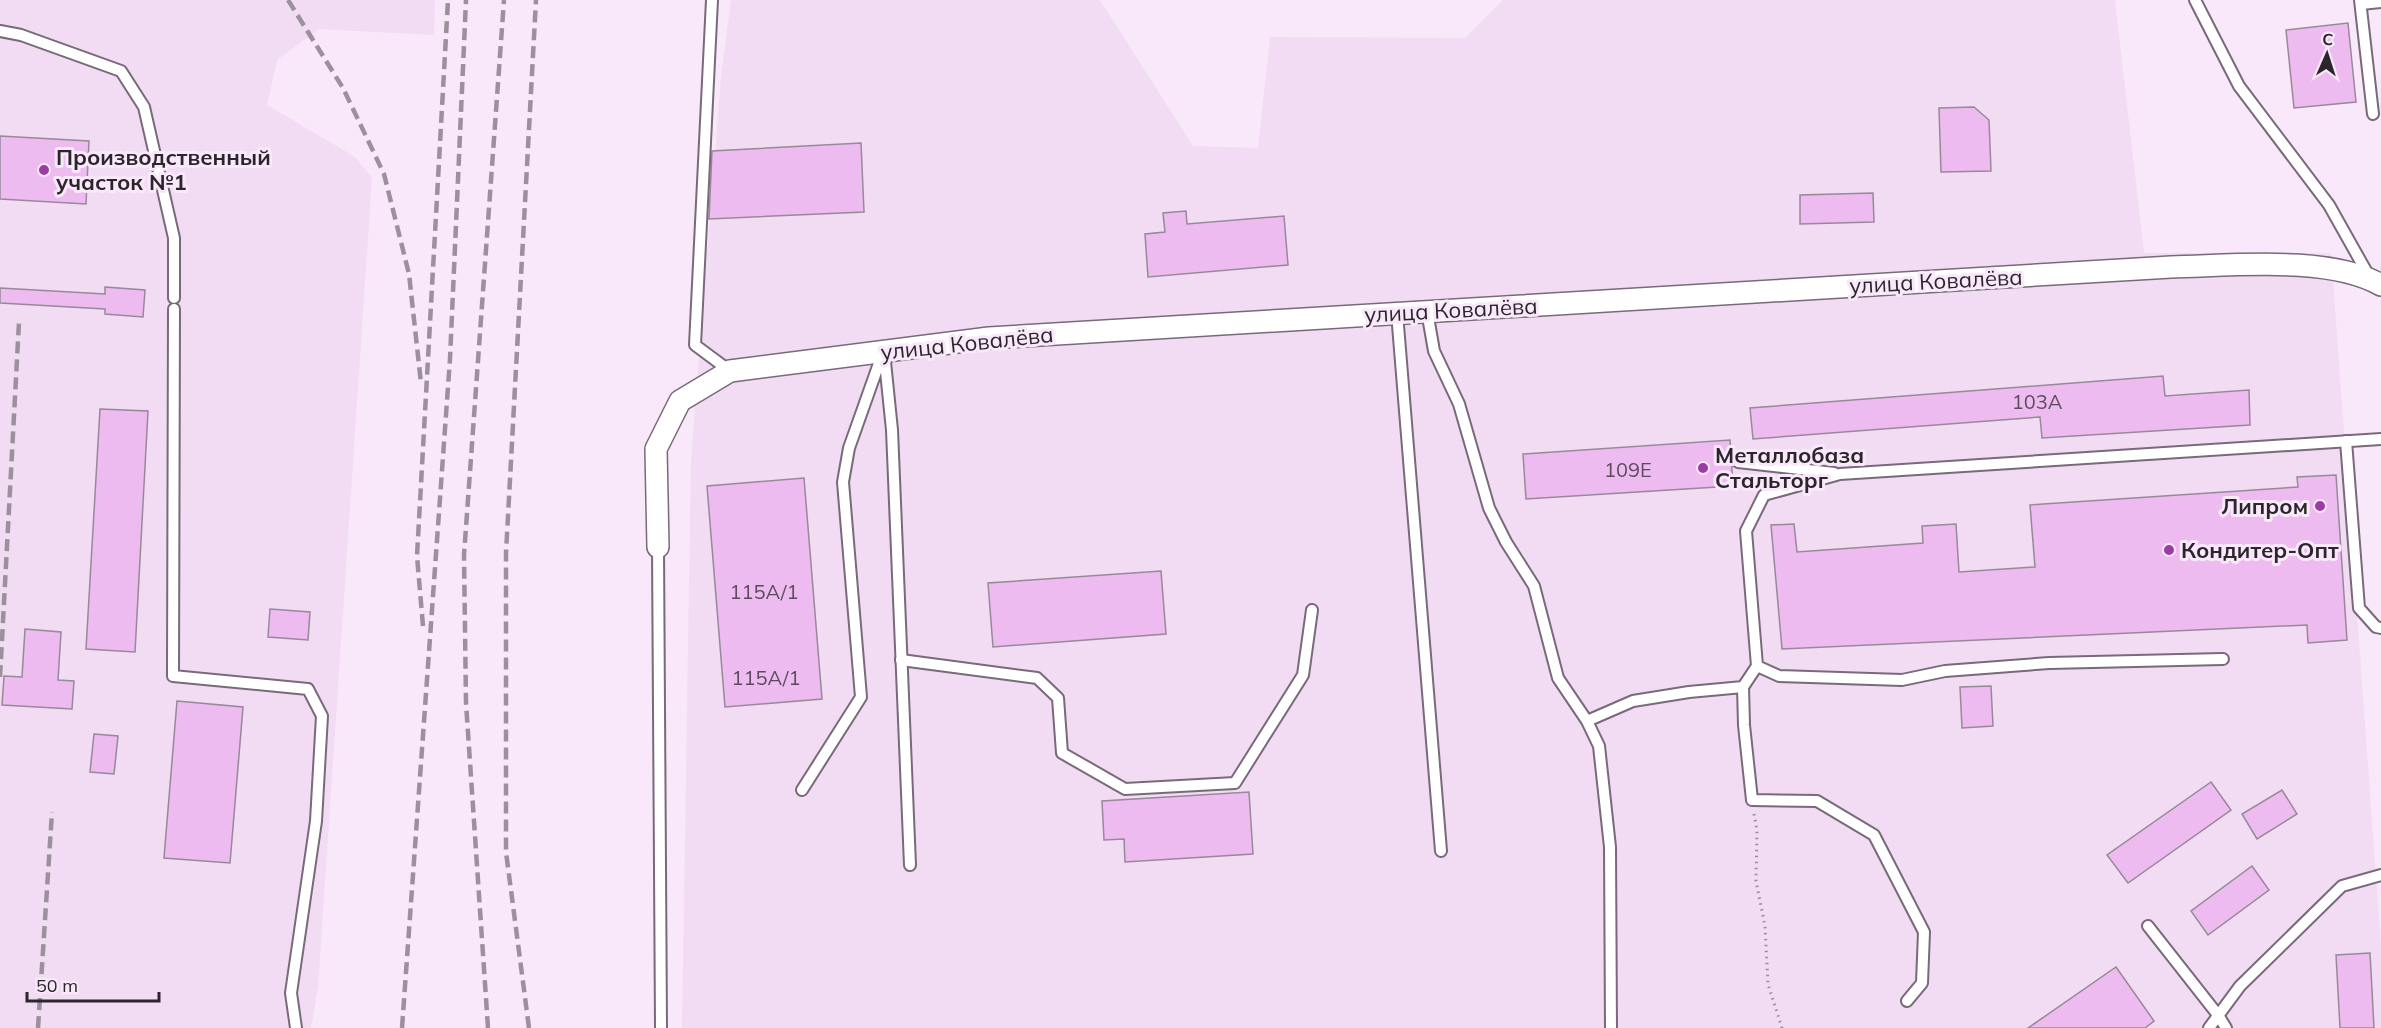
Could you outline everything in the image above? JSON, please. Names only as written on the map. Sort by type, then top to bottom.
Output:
[{"type":"street","name":"улица Ковалёва","points":[[658,547],[656,449],[680,401],[730,371],[989,338],[2171,267],[2318,265],[2376,282]]},
{"type":"lane","points":[[712,0],[694,345],[730,371]]},
{"type":"lane","points":[[2195,0],[2239,86],[2329,206],[2376,282]]},
{"type":"lane","points":[[2373,114],[2360,2],[2381,2]]},
{"type":"lane","points":[[0,31],[21,35],[121,71],[144,107],[174,238],[173,676],[308,689],[322,716],[316,821],[291,993],[296,1028]]},
{"type":"lane","points":[[1427,311],[1434,351],[1459,404],[1489,508],[1506,542],[1534,586],[1558,678],[1587,721],[1599,746],[1610,847],[1611,1028]]},
{"type":"lane","points":[[1397,313],[1441,851]]},
{"type":"lane","points":[[884,351],[892,430],[910,865]]},
{"type":"lane","points":[[802,790],[861,697],[843,482],[849,448],[884,351]]},
{"type":"lane","points":[[1738,462],[1840,474],[2381,439]]},
{"type":"lane","points":[[2346,441],[2359,608],[2376,627],[2381,628]]},
{"type":"lane","points":[[1840,474],[1764,495],[1746,531],[1757,666],[1743,687],[1744,725],[1752,800],[1817,801],[1874,835],[1924,932],[1922,983],[1907,1000]]},
{"type":"lane","points":[[658,547],[661,1028]]},
{"type":"lane","points":[[902,660],[1037,678],[1058,698],[1062,753],[1125,789],[1235,783],[1303,675],[1312,610]]},
{"type":"lane","points":[[1757,666],[1779,676],[1902,680],[1945,671],[2049,663],[2223,659]]},
{"type":"lane","points":[[1587,721],[1633,701],[1689,692],[1743,687]]},
{"type":"lane","points":[[2209,1028],[2240,986],[2342,886],[2381,875]]},
{"type":"lane","points":[[2148,926],[2226,1028]]},
{"type":"path","points":[[1752,800],[1756,830],[1756,881],[1765,926],[1768,984],[1782,1028]]},
{"type":"shaded area","points":[[0,0],[435,0],[434,35],[319,29],[277,60],[267,105],[355,157],[372,178],[318,987],[311,1028],[0,1028]]},
{"type":"shaded area","points":[[731,0],[1100,0],[1193,146],[1258,148],[1270,37],[1465,38],[1503,0],[2115,0],[2144,253],[2331,253],[2381,946],[2381,1028],[682,1028],[691,459],[721,77]]},
{"type":"building","points":[[2348,23],[2356,102],[2294,108],[2286,30]]},
{"type":"building","points":[[1974,107],[1989,120],[1991,171],[1941,172],[1939,108]]},
{"type":"building","name":"Производственный участок №1","points":[[0,136],[89,141],[86,204],[0,199]]},
{"type":"building","points":[[861,143],[864,212],[709,219],[712,151]]},
{"type":"building","points":[[1873,193],[1874,222],[1800,224],[1800,195]]},
{"type":"building","points":[[1186,211],[1187,224],[1284,216],[1288,265],[1148,277],[1145,234],[1165,232],[1163,213]]},
{"type":"building","points":[[105,287],[145,290],[143,317],[105,314],[105,309],[0,303],[0,288],[105,294]]},
{"type":"building","points":[[2163,376],[2165,396],[2249,390],[2250,425],[2042,438],[2040,417],[1753,439],[1750,408]]},
{"type":"building","points":[[100,409],[148,411],[135,652],[86,649]]},
{"type":"building","points":[[1730,440],[1733,486],[1526,499],[1523,454]]},
{"type":"building","points":[[2336,475],[2347,640],[2308,643],[2307,625],[1782,649],[1771,525],[1794,524],[1797,552],[1923,543],[1922,526],[1956,524],[1959,572],[2035,567],[2030,505],[2298,487],[2297,477]]},
{"type":"building","points":[[804,478],[822,699],[725,707],[707,486]]},
{"type":"building","points":[[1161,571],[1166,634],[993,647],[988,583]]},
{"type":"building","points":[[270,609],[310,612],[308,640],[268,637]]},
{"type":"building","points":[[25,629],[61,632],[58,680],[74,681],[72,709],[2,705],[4,676],[22,677]]},
{"type":"building","points":[[1991,686],[1993,726],[1962,728],[1960,687]]},
{"type":"building","points":[[177,701],[243,707],[230,863],[164,858]]},
{"type":"building","points":[[94,734],[118,736],[114,774],[90,772]]},
{"type":"building","points":[[2211,782],[2231,810],[2128,883],[2107,855]]},
{"type":"building","points":[[2282,790],[2297,814],[2257,839],[2242,814]]},
{"type":"building","points":[[1249,792],[1253,854],[1125,862],[1124,839],[1104,840],[1102,801]]},
{"type":"building","points":[[2252,866],[2269,890],[2208,935],[2191,911]]},
{"type":"building","points":[[2370,953],[2374,1028],[2340,1028],[2336,955]]},
{"type":"building","points":[[2116,967],[2154,1021],[2145,1028],[2028,1028]]},
{"type":"railway","points":[[288,0],[343,88],[384,174],[409,274],[421,383]]},
{"type":"railway","points":[[423,626],[417,556],[448,0]]},
{"type":"railway","points":[[402,1028],[450,359],[466,0]]},
{"type":"railway","points":[[488,1028],[466,703],[464,555],[504,0]]},
{"type":"railway","points":[[529,1028],[506,852],[506,553],[536,0]]},
{"type":"railway","points":[[0,677],[19,322]]},
{"type":"railway","points":[[38,1028],[52,812]]},
{"type":"place","name":"Производственный участок №1","points":[[44,170]]},
{"type":"place","name":"Металлобаза Стальторг","points":[[1703,468]]},
{"type":"place","name":"Липром","points":[[2320,506]]},
{"type":"place","name":"Кондитер-Опт","points":[[2169,550]]}]
